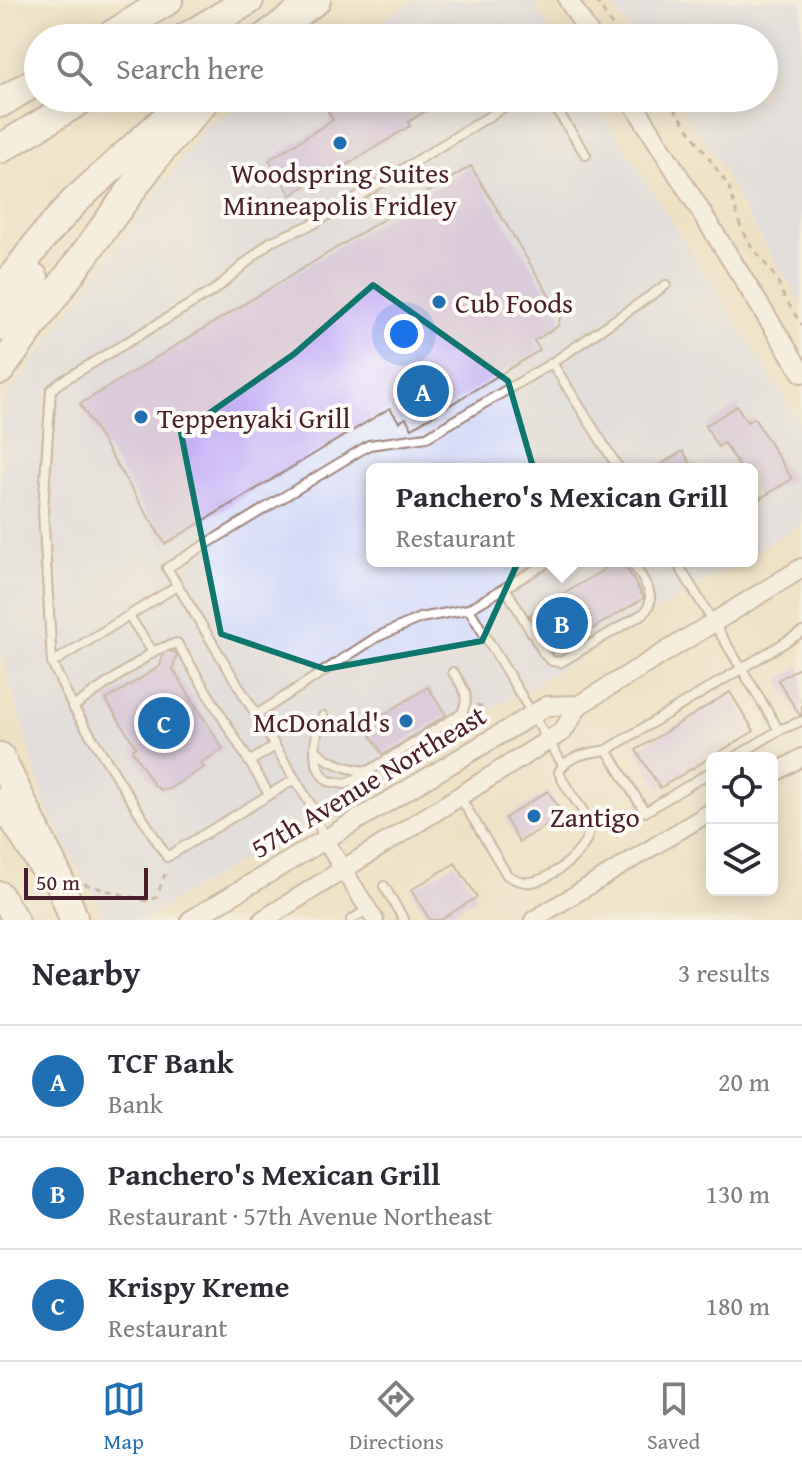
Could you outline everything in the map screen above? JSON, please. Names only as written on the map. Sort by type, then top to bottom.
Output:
[{"type":"highway","points":[[129,24],[168,0]]},
{"type":"highway","points":[[209,24],[249,0]]},
{"type":"highway","points":[[284,24],[316,0]]},
{"type":"highway","points":[[0,103],[24,88]]},
{"type":"highway","points":[[0,149],[61,112]]},
{"type":"highway","points":[[0,294],[57,220],[172,112]]},
{"type":"highway","points":[[0,370],[157,155],[195,112]]},
{"type":"highway","points":[[0,327],[85,208],[153,128]]},
{"type":"highway","points":[[0,757],[57,875],[74,918]]},
{"type":"main road","points":[[0,801],[74,918]]},
{"type":"main road","points":[[0,894],[16,920]]},
{"type":"street","points":[[568,0],[583,24]]},
{"type":"street","points":[[639,112],[802,373]]},
{"type":"street","name":"57th Avenue Northeast","points":[[263,920],[563,731],[579,705],[802,568]]},
{"type":"street","name":"57th Avenue Northeast","points":[[191,920],[547,706],[579,705]]},
{"type":"street","points":[[778,771],[802,757]]},
{"type":"street","points":[[533,920],[706,815]]},
{"type":"street","points":[[324,839],[371,915]]},
{"type":"lane","points":[[295,779],[167,857],[73,707],[52,663],[43,510],[51,390],[216,289],[270,242],[315,223],[496,112]]},
{"type":"lane","points":[[558,112],[586,155]]},
{"type":"lane","points":[[324,839],[312,807],[167,568],[369,445],[427,437],[552,363],[666,285]]},
{"type":"lane","points":[[552,363],[615,463]]},
{"type":"lane","points":[[256,715],[377,637],[420,618],[469,609],[541,567]]},
{"type":"lane","points":[[506,589],[545,655],[552,661],[561,662],[651,606],[652,598],[634,567]]},
{"type":"lane","points":[[680,567],[779,730]]},
{"type":"lane","points":[[52,663],[177,586]]},
{"type":"lane","points":[[469,609],[563,765]]},
{"type":"lane","points":[[129,616],[153,652]]},
{"type":"lane","points":[[460,797],[507,875],[524,882],[539,880],[577,856],[587,837],[589,824],[559,772],[563,765],[583,754],[607,750],[802,632]]},
{"type":"lane","points":[[73,707],[153,652],[177,643],[269,794]]},
{"type":"lane","points":[[323,716],[314,747],[320,770],[328,781],[345,784],[461,714],[467,702],[465,692],[453,672]]},
{"type":"lane","points":[[744,752],[779,730],[802,721]]},
{"type":"lane","points":[[249,762],[275,746]]},
{"type":"lane","points":[[314,747],[325,758],[355,770],[370,771]]},
{"type":"lane","points":[[607,750],[645,812],[706,775]]},
{"type":"lane","points":[[384,886],[404,920]]},
{"type":"lane","points":[[351,920],[371,915]]},
{"type":"path","points":[[596,0],[611,24]]},
{"type":"path","points":[[677,112],[729,187],[740,225],[750,244],[776,278],[802,325]]},
{"type":"path","points":[[84,884],[150,902],[157,896],[165,874]]},
{"type":"highlighted area","points":[[373,285],[508,381],[544,505],[482,641],[325,669],[221,634],[181,433],[294,354]]},
{"type":"shaded area","points":[[415,0],[531,0],[546,24],[375,24]]},
{"type":"shaded area","points":[[608,0],[802,0],[802,304],[751,223],[716,158],[685,112],[778,112],[778,24],[624,24]]},
{"type":"shaded area","points":[[229,112],[602,112],[802,426],[802,523],[758,549],[758,463],[366,463],[366,567],[729,567],[142,920],[106,920],[46,807],[0,647],[1,406],[206,126]]},
{"type":"building","name":"Woodspring Suites Minneapolis Fridley","points":[[328,112],[424,112],[408,122],[410,126],[291,195],[269,160],[333,120]]},
{"type":"building","points":[[471,166],[561,315],[558,326],[534,341],[540,350],[412,428],[406,418],[399,422],[390,408],[165,544],[80,404]]},
{"type":"building","points":[[737,406],[747,422],[754,418],[792,479],[759,499],[758,463],[737,463],[724,443],[718,447],[705,426]]},
{"type":"building","points":[[683,451],[690,463],[663,463]]},
{"type":"building","points":[[608,567],[626,567],[644,598],[552,653],[529,615]]},
{"type":"building","points":[[164,650],[177,653],[173,669],[223,749],[201,763],[204,767],[169,789],[161,790],[154,785],[132,750],[136,747],[106,700],[160,666]]},
{"type":"building","points":[[802,666],[802,714],[800,716],[778,680]]},
{"type":"building","name":"McDonald's","points":[[428,687],[446,715],[383,755],[365,726]]},
{"type":"building","points":[[730,692],[754,731],[719,752],[706,752],[706,760],[660,788],[636,750]]},
{"type":"building","name":"Zantigo","points":[[548,791],[563,815],[519,842],[505,818]]},
{"type":"building","points":[[455,863],[477,897],[440,920],[430,920],[411,890]]},
{"type":"place","name":"Woodspring Suites Minneapolis Fridley","points":[[340,143]]},
{"type":"place","name":"Cub Foods","points":[[439,302]]},
{"type":"place","name":"TCF Bank","points":[[423,391]]},
{"type":"place","name":"Teppenyaki Grill","points":[[141,417]]},
{"type":"place","name":"Panchero's Mexican Grill","points":[[562,623]]},
{"type":"place","name":"McDonald's","points":[[406,721]]},
{"type":"place","name":"Krispy Kreme","points":[[164,723]]},
{"type":"place","name":"Zantigo","points":[[534,816]]}]
